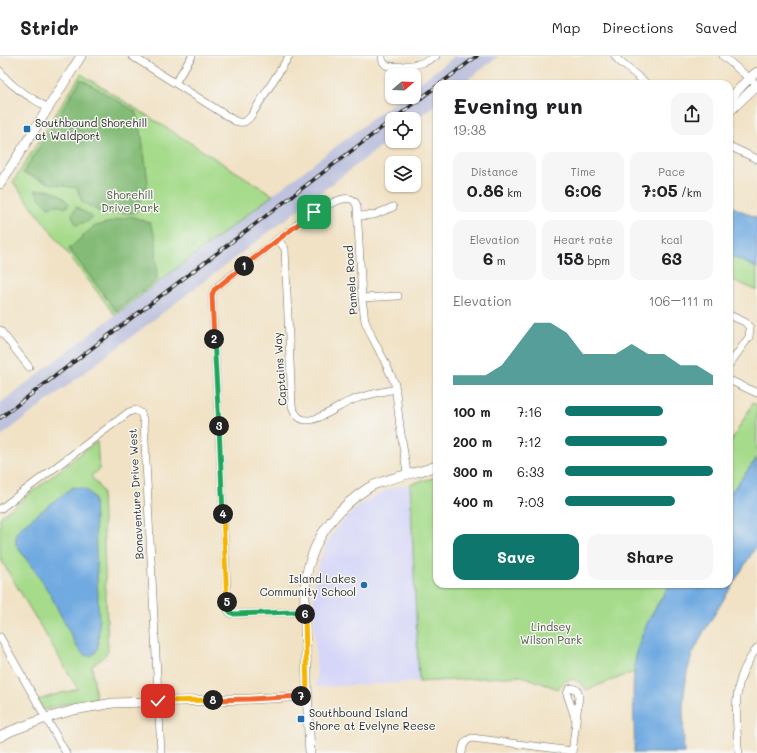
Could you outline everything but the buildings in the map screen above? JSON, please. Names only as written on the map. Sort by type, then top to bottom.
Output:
[{"type":"street","points":[[2,178],[81,56]]},
{"type":"street","points":[[132,56],[239,123],[244,123],[251,116],[289,56]]},
{"type":"street","points":[[175,83],[192,56]]},
{"type":"street","points":[[382,56],[384,62],[390,66],[412,66],[424,63],[436,56]]},
{"type":"street","points":[[615,56],[641,80]]},
{"type":"street","points":[[722,56],[757,85],[733,108]]},
{"type":"street","points":[[0,71],[10,84],[48,108]]},
{"type":"street","points":[[733,96],[749,78],[757,72]]},
{"type":"street","points":[[733,148],[757,159]]},
{"type":"street","name":"Pamela Road","points":[[278,239],[323,207],[342,199],[349,198],[358,206],[362,298],[365,321],[393,379],[396,389],[407,473]]},
{"type":"street","points":[[359,216],[374,215],[393,207]]},
{"type":"street","points":[[278,239],[217,287],[212,295],[227,603],[228,610],[230,613],[234,614],[305,612]]},
{"type":"street","name":"Captains Way","points":[[278,239],[285,249],[292,406],[298,417],[305,420],[314,420],[367,395],[396,389]]},
{"type":"street","points":[[362,298],[398,296]]},
{"type":"street","points":[[733,317],[745,322],[750,328],[749,337],[733,359]]},
{"type":"street","points":[[0,330],[29,367]]},
{"type":"street","points":[[733,382],[757,393]]},
{"type":"street","name":"Bonaventure Drive West","points":[[0,509],[129,412],[135,410],[141,413],[144,423],[158,701]]},
{"type":"street","points":[[310,753],[307,696],[305,590],[308,566],[318,541],[328,523],[343,507],[369,487],[389,478],[433,467]]},
{"type":"street","points":[[0,637],[66,753]]},
{"type":"street","points":[[739,753],[736,711],[737,694],[743,672],[757,648]]},
{"type":"street","points":[[0,737],[46,718],[74,710],[113,704],[307,696]]},
{"type":"street","points":[[158,701],[161,753]]},
{"type":"street","points":[[462,753],[462,747],[465,742],[472,738],[572,752],[576,721]]},
{"type":"shaded area","points":[[455,56],[499,56],[467,80],[433,80],[433,106],[421,116],[421,112],[385,112],[385,143],[0,437],[0,403],[392,104],[421,104],[421,82]]},
{"type":"shaded area","name":"Island Lakes Community School","points":[[410,484],[419,682],[317,687],[313,593],[316,572],[323,552],[339,525],[358,507],[385,491]]},
{"type":"green space","name":"Shorehill Drive Park","points":[[81,74],[273,195],[115,315],[13,182]]},
{"type":"green space","points":[[81,79],[135,111],[141,131],[148,182],[135,213],[102,213],[82,202],[77,188],[52,184],[23,173]]},
{"type":"green space","points":[[35,190],[50,190],[61,195],[69,203],[66,208],[57,205],[48,207],[40,199]]},
{"type":"green space","points":[[76,207],[93,217],[87,222],[76,225],[72,215]]},
{"type":"green space","points":[[131,216],[150,223],[156,238],[157,280],[116,311],[69,249],[93,227]]},
{"type":"green space","points":[[733,257],[757,268],[757,291],[733,280]]},
{"type":"green space","points":[[753,403],[757,405],[757,458],[733,490],[733,438]]},
{"type":"green space","points":[[97,441],[99,470],[91,476],[102,491],[108,652],[92,665],[96,699],[59,705],[44,710],[38,700],[78,689],[0,558],[0,517]]},
{"type":"green space","name":"Lindsey Wilson Park","points":[[433,478],[433,588],[668,588],[653,612],[643,634],[634,672],[586,690],[580,683],[572,680],[565,682],[558,689],[522,676],[419,682],[410,484]]},
{"type":"water","points":[[733,207],[757,218],[757,268],[733,257]]},
{"type":"water","points":[[757,458],[757,545],[733,584],[733,490]]},
{"type":"water","points":[[73,487],[86,490],[94,499],[99,624],[98,647],[95,653],[91,656],[84,655],[77,647],[50,594],[16,545],[16,533],[22,526]]},
{"type":"water","points":[[668,588],[731,588],[703,633],[692,655],[684,693],[684,753],[634,753],[634,668],[640,641],[654,611]]},
{"type":"railway","points":[[445,80],[477,56]]},
{"type":"railway","points":[[403,112],[433,89]]},
{"type":"railway","points":[[0,418],[385,125]]},
{"type":"place","name":"Southbound Shorehill at Waldport","points":[[27,129]]},
{"type":"place","name":"Island Lakes Community School","points":[[364,585]]},
{"type":"place","name":"Southbound Island Shore at Evelyne Reese","points":[[301,719]]},
{"type":"route","points":[[158,701],[307,696],[305,612],[234,614],[230,613],[228,610],[212,295],[217,287],[314,212]]}]
